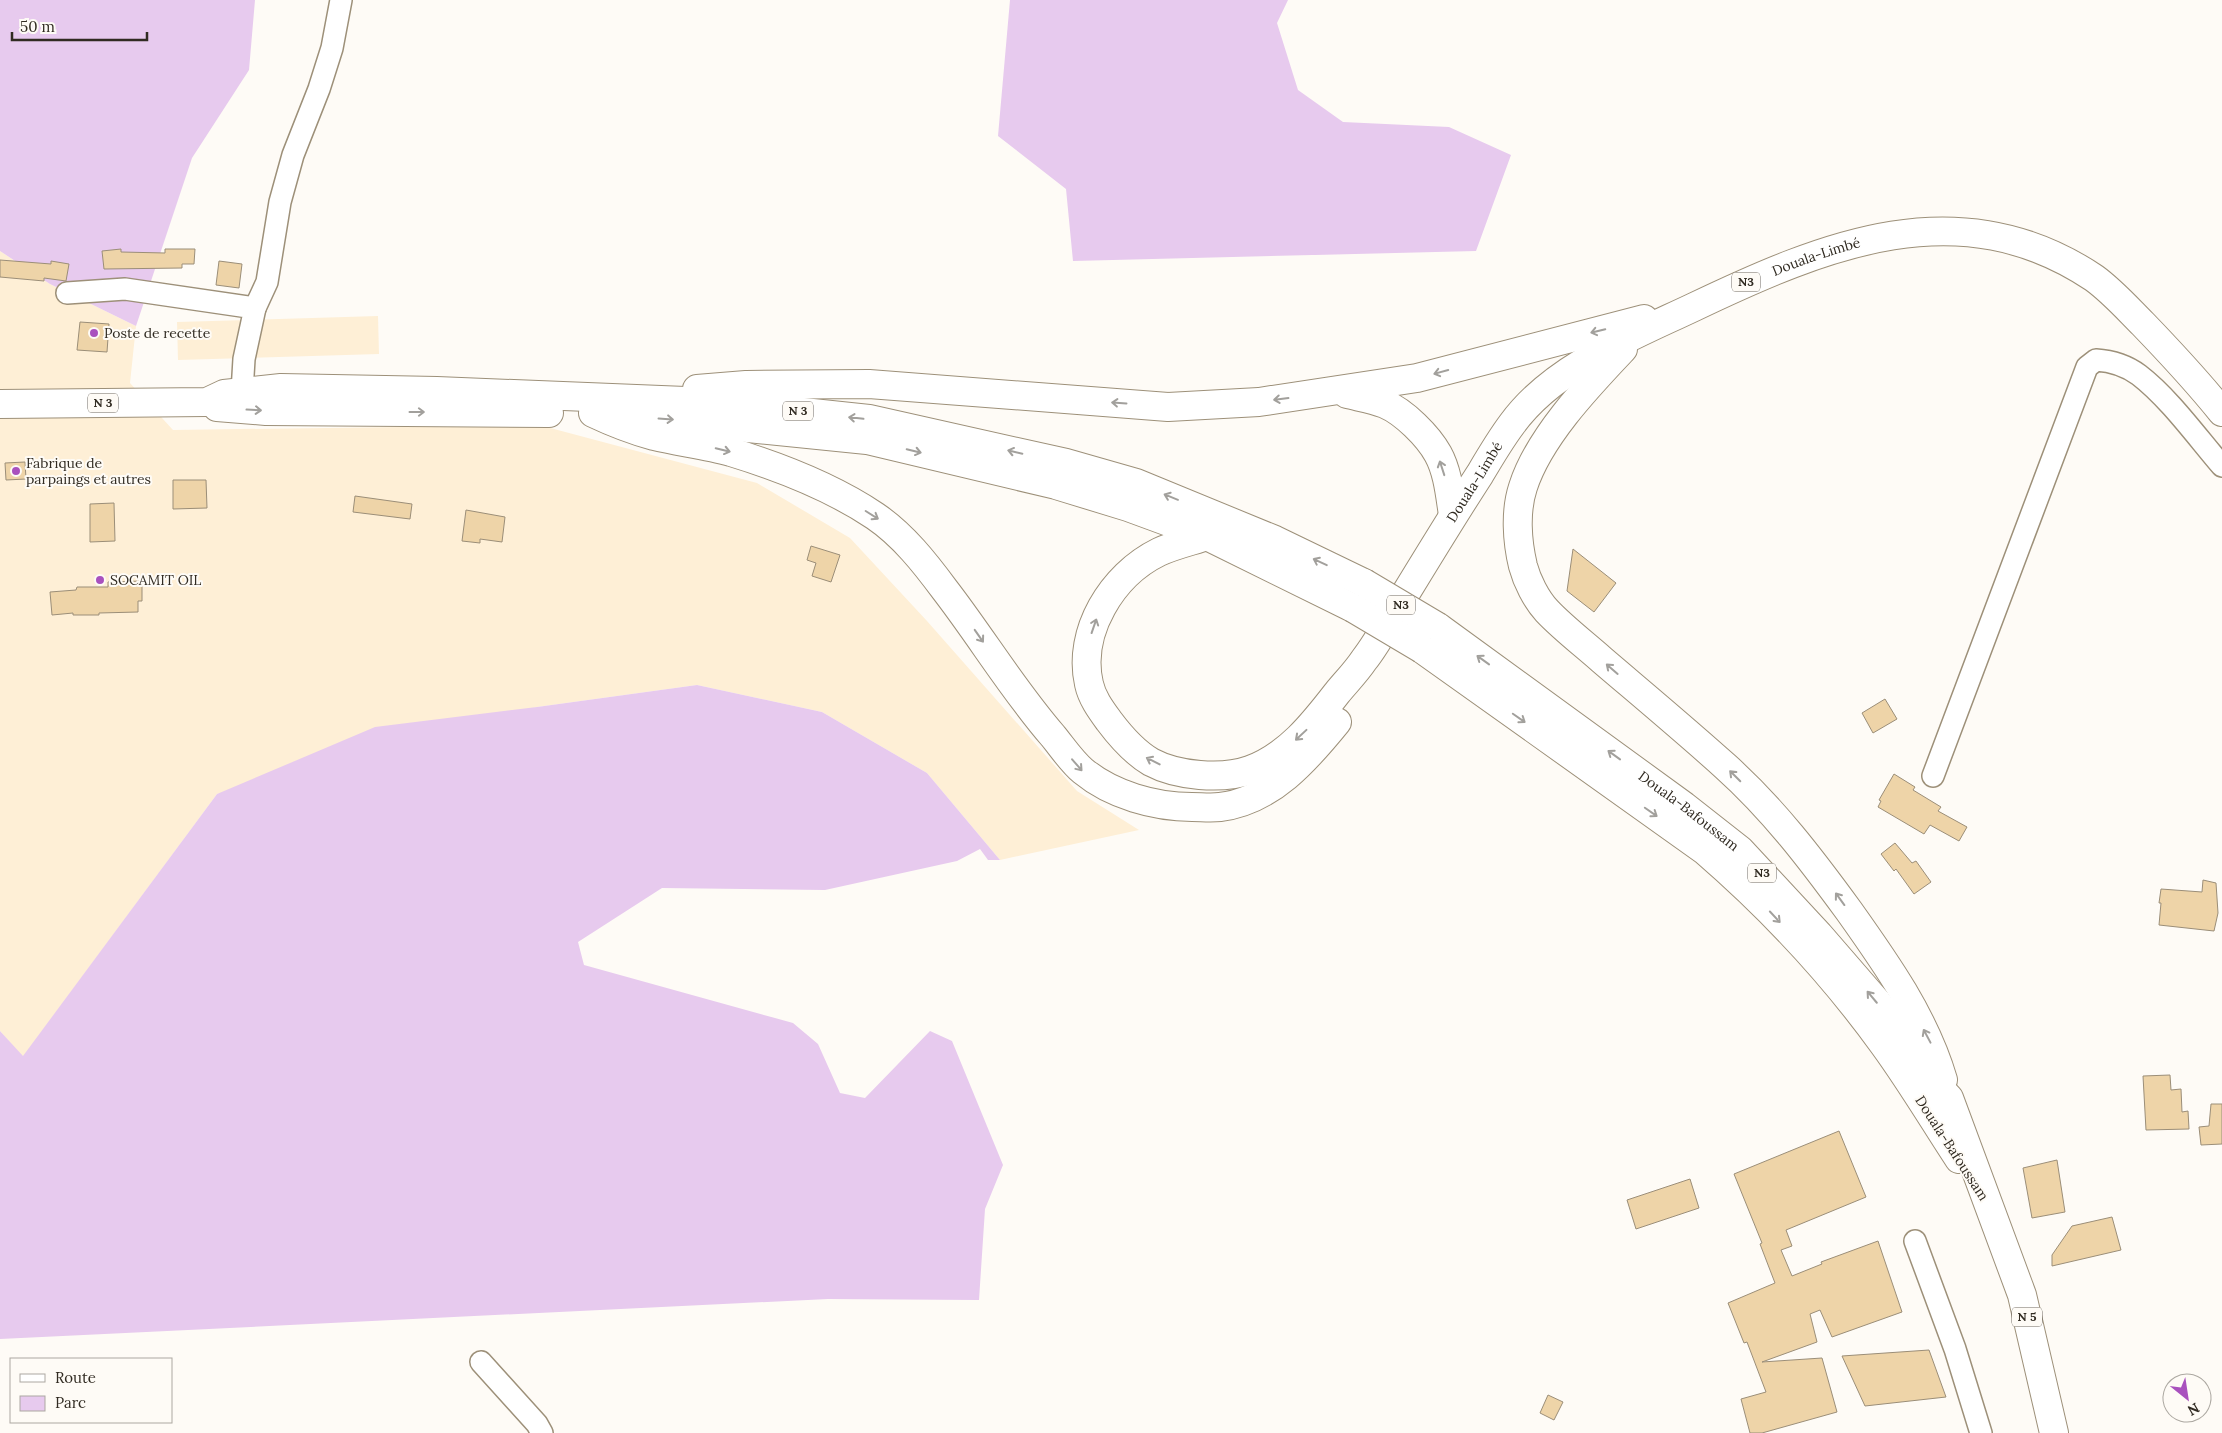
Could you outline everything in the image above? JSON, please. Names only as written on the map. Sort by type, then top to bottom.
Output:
[{"type":"highway","name":"Douala-Limbé","points":[[1366,658],[1453,515],[1514,421],[1564,375],[1636,335],[1696,306],[1798,261],[1872,238],[1913,231],[1956,230],[2009,240],[2056,257],[2095,279],[2119,300],[2158,340],[2222,412]]},
{"type":"highway","points":[[596,405],[746,384],[869,384],[1168,407],[1259,402],[1417,378],[1696,306]]},
{"type":"highway","points":[[1636,335],[1578,399],[1552,432],[1523,488],[1518,519],[1519,543],[1524,567],[1536,596],[1546,610],[1726,768],[1779,820],[1804,849],[1882,957],[1909,1003],[1935,1052],[1949,1098]]},
{"type":"highway","name":"N 3","points":[[207,402],[224,394],[281,388],[596,405],[674,420],[867,440],[1056,484],[1128,506],[1207,536],[1353,608]]},
{"type":"highway","points":[[1338,391],[1385,404],[1401,413],[1417,428],[1438,455],[1447,482],[1453,515]]},
{"type":"highway","name":"N 3","points":[[0,404],[207,402],[221,408],[266,410],[710,402],[869,419],[1066,463],[1136,483],[1275,540],[1364,583]]},
{"type":"highway","points":[[596,405],[620,426],[653,436],[731,452],[816,483],[876,517],[920,556],[1030,710],[1083,771],[1108,787],[1141,801],[1179,807],[1221,807],[1267,790],[1291,773],[1309,756],[1339,720],[1352,696],[1366,658]]},
{"type":"highway","points":[[1207,536],[1159,552],[1138,566],[1117,585],[1095,620],[1089,640],[1086,663],[1090,688],[1099,706],[1123,740],[1152,762],[1182,772],[1216,776],[1248,771],[1275,758],[1302,736],[1366,658]]},
{"type":"highway","name":"Douala-Bafoussam","points":[[1364,583],[1438,627],[1684,806],[1740,850],[1814,928],[1871,995],[1932,1080],[1949,1098],[1989,1205]]},
{"type":"highway","name":"Douala-Bafoussam","points":[[1353,608],[1422,649],[1704,850],[1738,879],[1802,946],[1863,1017],[1918,1095],[1989,1205]]},
{"type":"highway","name":"N 5","points":[[1989,1205],[2022,1295],[2054,1433]]},
{"type":"street","points":[[242,392],[244,359],[255,308],[266,282],[280,202],[332,48],[341,0]]},
{"type":"street","points":[[67,293],[125,289],[255,308]]},
{"type":"street","points":[[1933,776],[2087,367],[2096,360],[2111,361],[2139,374],[2174,409],[2222,466]]},
{"type":"street","points":[[1915,1241],[1955,1349],[1980,1433]]},
{"type":"street","points":[[481,1362],[537,1424],[542,1433]]},
{"type":"shaded area","points":[[0,251],[50,284],[136,326],[130,383],[173,430],[539,425],[757,483],[850,538],[927,621],[1077,791],[1139,830],[1000,860],[927,773],[822,712],[697,685],[537,707],[217,794],[23,1057],[0,1031]]},
{"type":"shaded area","points":[[378,316],[379,354],[178,360],[177,322]]},
{"type":"green space","points":[[0,0],[255,0],[249,70],[192,158],[136,326],[50,284],[0,251]]},
{"type":"green space","points":[[1010,0],[1288,0],[1277,23],[1298,90],[1343,122],[1449,127],[1511,155],[1476,251],[1073,261],[1066,189],[998,136]]},
{"type":"green space","points":[[697,685],[822,712],[927,773],[1000,860],[988,860],[980,849],[957,861],[825,890],[662,888],[578,942],[584,965],[793,1023],[818,1044],[840,1093],[865,1098],[930,1031],[952,1041],[1003,1165],[985,1209],[979,1300],[828,1299],[0,1339],[0,1031],[23,1056],[217,794],[375,727]]},
{"type":"building","points":[[121,249],[121,252],[165,253],[165,249],[195,249],[194,264],[182,264],[182,268],[104,269],[102,251]]},
{"type":"building","points":[[0,260],[51,264],[51,261],[69,264],[66,281],[44,278],[44,281],[0,277]]},
{"type":"building","points":[[219,261],[242,264],[239,288],[216,285]]},
{"type":"building","name":"Poste de recette","points":[[80,322],[109,324],[107,352],[77,350]]},
{"type":"building","name":"Fabrique de parpaings et autres","points":[[25,462],[26,479],[6,480],[5,463]]},
{"type":"building","points":[[173,480],[206,480],[207,508],[173,509]]},
{"type":"building","points":[[355,496],[412,504],[410,519],[353,512]]},
{"type":"building","points":[[114,503],[115,541],[90,542],[90,504]]},
{"type":"building","points":[[466,510],[505,517],[502,542],[480,539],[480,543],[462,541]]},
{"type":"building","points":[[811,546],[840,555],[831,582],[812,576],[816,563],[807,560]]},
{"type":"building","points":[[1573,549],[1616,583],[1594,612],[1567,591]]},
{"type":"building","points":[[142,581],[142,601],[138,601],[138,612],[99,613],[99,615],[73,615],[73,613],[52,615],[50,592],[76,590],[77,587],[108,587],[108,582]]},
{"type":"building","points":[[1885,699],[1897,719],[1873,733],[1862,713]]},
{"type":"building","points":[[1894,774],[1915,787],[1913,790],[1941,807],[1938,811],[1967,827],[1959,841],[1930,825],[1924,834],[1878,807],[1881,801],[1879,800]]},
{"type":"building","points":[[1895,843],[1912,863],[1916,861],[1931,882],[1914,894],[1896,869],[1894,871],[1881,854]]},
{"type":"building","points":[[2203,880],[2216,883],[2218,913],[2214,931],[2159,925],[2161,889],[2202,892]]},
{"type":"building","points":[[2170,1075],[2171,1090],[2181,1089],[2182,1112],[2188,1111],[2189,1129],[2146,1130],[2143,1076]]},
{"type":"building","points":[[2211,1104],[2222,1104],[2222,1144],[2201,1145],[2199,1127],[2209,1126]]},
{"type":"building","points":[[1839,1131],[1866,1197],[1786,1230],[1792,1246],[1781,1250],[1792,1276],[1822,1264],[1821,1262],[1878,1241],[1902,1312],[1832,1337],[1820,1310],[1810,1314],[1817,1342],[1762,1362],[1822,1358],[1837,1412],[1762,1433],[1750,1433],[1741,1399],[1766,1392],[1747,1342],[1744,1343],[1728,1303],[1775,1283],[1760,1244],[1762,1243],[1734,1174]]},
{"type":"building","points":[[2057,1160],[2065,1212],[2032,1218],[2023,1168]]},
{"type":"building","points":[[1690,1179],[1699,1208],[1636,1229],[1627,1200]]},
{"type":"building","points":[[2112,1217],[2121,1250],[2052,1266],[2052,1255],[2072,1226]]},
{"type":"building","points":[[1929,1350],[1946,1397],[1865,1406],[1842,1356]]},
{"type":"building","points":[[1548,1395],[1563,1402],[1554,1420],[1540,1413]]},
{"type":"place","name":"Poste de recette","points":[[94,333]]},
{"type":"place","name":"Fabrique de parpaings et autres","points":[[16,471]]},
{"type":"place","name":"SOCAMIT OIL","points":[[100,580]]}]
